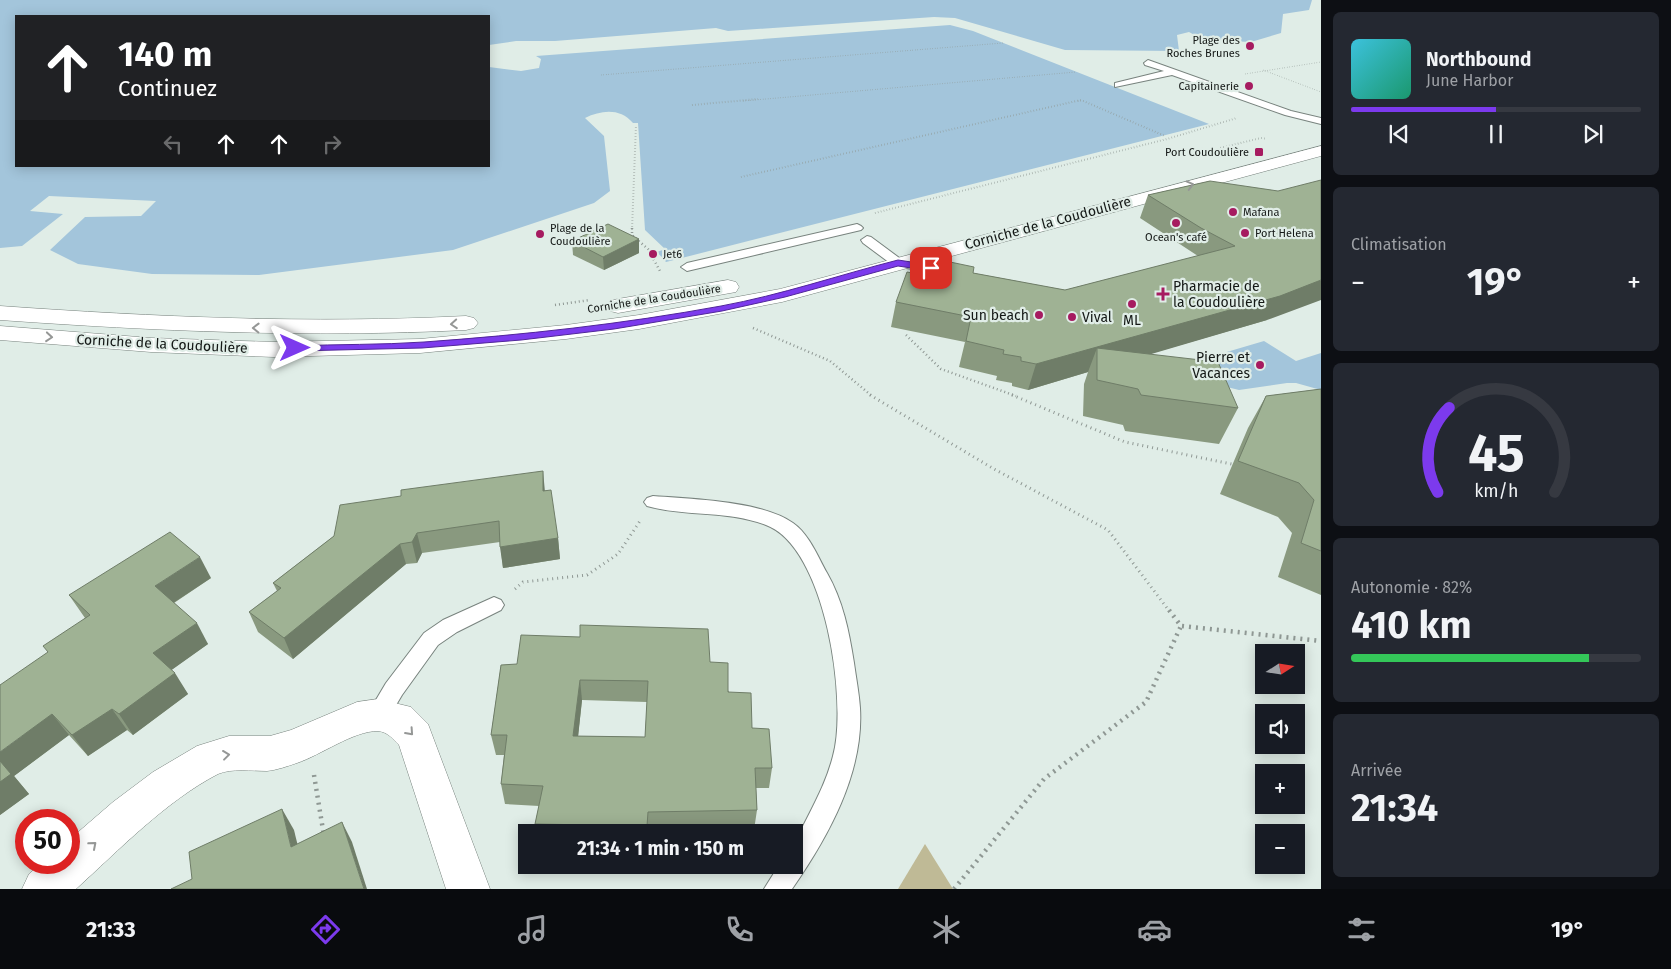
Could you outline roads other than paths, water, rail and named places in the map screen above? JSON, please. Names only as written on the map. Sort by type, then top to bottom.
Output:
[{"type":"main road","name":"Corniche de la Coudoulière","points":[[0,313],[125,322],[273,328],[347,328],[509,320],[608,308],[711,291],[804,271],[1210,164],[1321,137]]},
{"type":"main road","name":"Corniche de la Coudoulière","points":[[0,333],[202,348],[333,349],[422,345],[521,337],[614,326],[722,308],[782,295],[882,251],[1097,213],[1321,151]]},
{"type":"main road","points":[[44,889],[127,816],[188,770],[211,758],[229,754],[270,753],[309,740],[357,718],[378,715],[398,719],[415,736],[468,889]]},
{"type":"lane","points":[[1148,63],[1275,109],[1321,121]]},
{"type":"lane","points":[[1118,86],[1172,72]]},
{"type":"lane","points":[[687,267],[857,228]]},
{"type":"lane","points":[[882,251],[931,268]]},
{"type":"lane","points":[[653,502],[736,510],[773,520],[788,528],[802,545],[828,592],[840,636],[849,709],[845,755],[829,802],[807,846],[777,889]]},
{"type":"lane","points":[[378,715],[394,689],[431,639],[450,626],[494,606]]},
{"type":"water","points":[[0,0],[1312,0],[1309,10],[1283,14],[1281,33],[1251,42],[1204,40],[1189,32],[1177,35],[1179,51],[1065,50],[955,18],[934,17],[728,31],[716,28],[555,41],[516,41],[490,45],[490,15],[15,15],[15,167],[490,167],[490,67],[521,71],[539,68],[541,59],[536,56],[950,25],[973,31],[1209,124],[666,262],[657,252],[665,249],[645,230],[638,123],[633,123],[622,115],[610,112],[598,113],[585,118],[604,136],[610,191],[594,203],[453,250],[259,275],[152,274],[78,264],[50,250],[85,217],[141,216],[156,201],[49,196],[30,211],[63,214],[22,246],[0,248]]},
{"type":"water","name":"Pierre et Vacances","points":[[1264,341],[1296,361],[1321,353],[1321,390],[1296,383],[1287,383],[1239,390],[1223,386],[1197,368],[1203,359]]},
{"type":"place","name":"Plage des Roches Brunes","points":[[1250,46]]},
{"type":"place","name":"Capitainerie","points":[[1249,86]]},
{"type":"place","name":"Port Coudoulière","points":[[1259,152]]},
{"type":"place","name":"Mafana","points":[[1233,212]]},
{"type":"place","name":"Ocean's café","points":[[1176,223]]},
{"type":"place","name":"Port Helena","points":[[1245,233]]},
{"type":"place","name":"Plage de la Coudoulière","points":[[540,234]]},
{"type":"place","name":"Jet6","points":[[653,254]]},
{"type":"place","name":"Pharmacie de la Coudoulière","points":[[1163,294]]},
{"type":"place","name":"ML","points":[[1132,304]]},
{"type":"place","name":"Sun beach","points":[[1039,315]]},
{"type":"place","name":"Vival","points":[[1072,317]]},
{"type":"place","name":"Pierre et Vacances","points":[[1260,365]]}]
